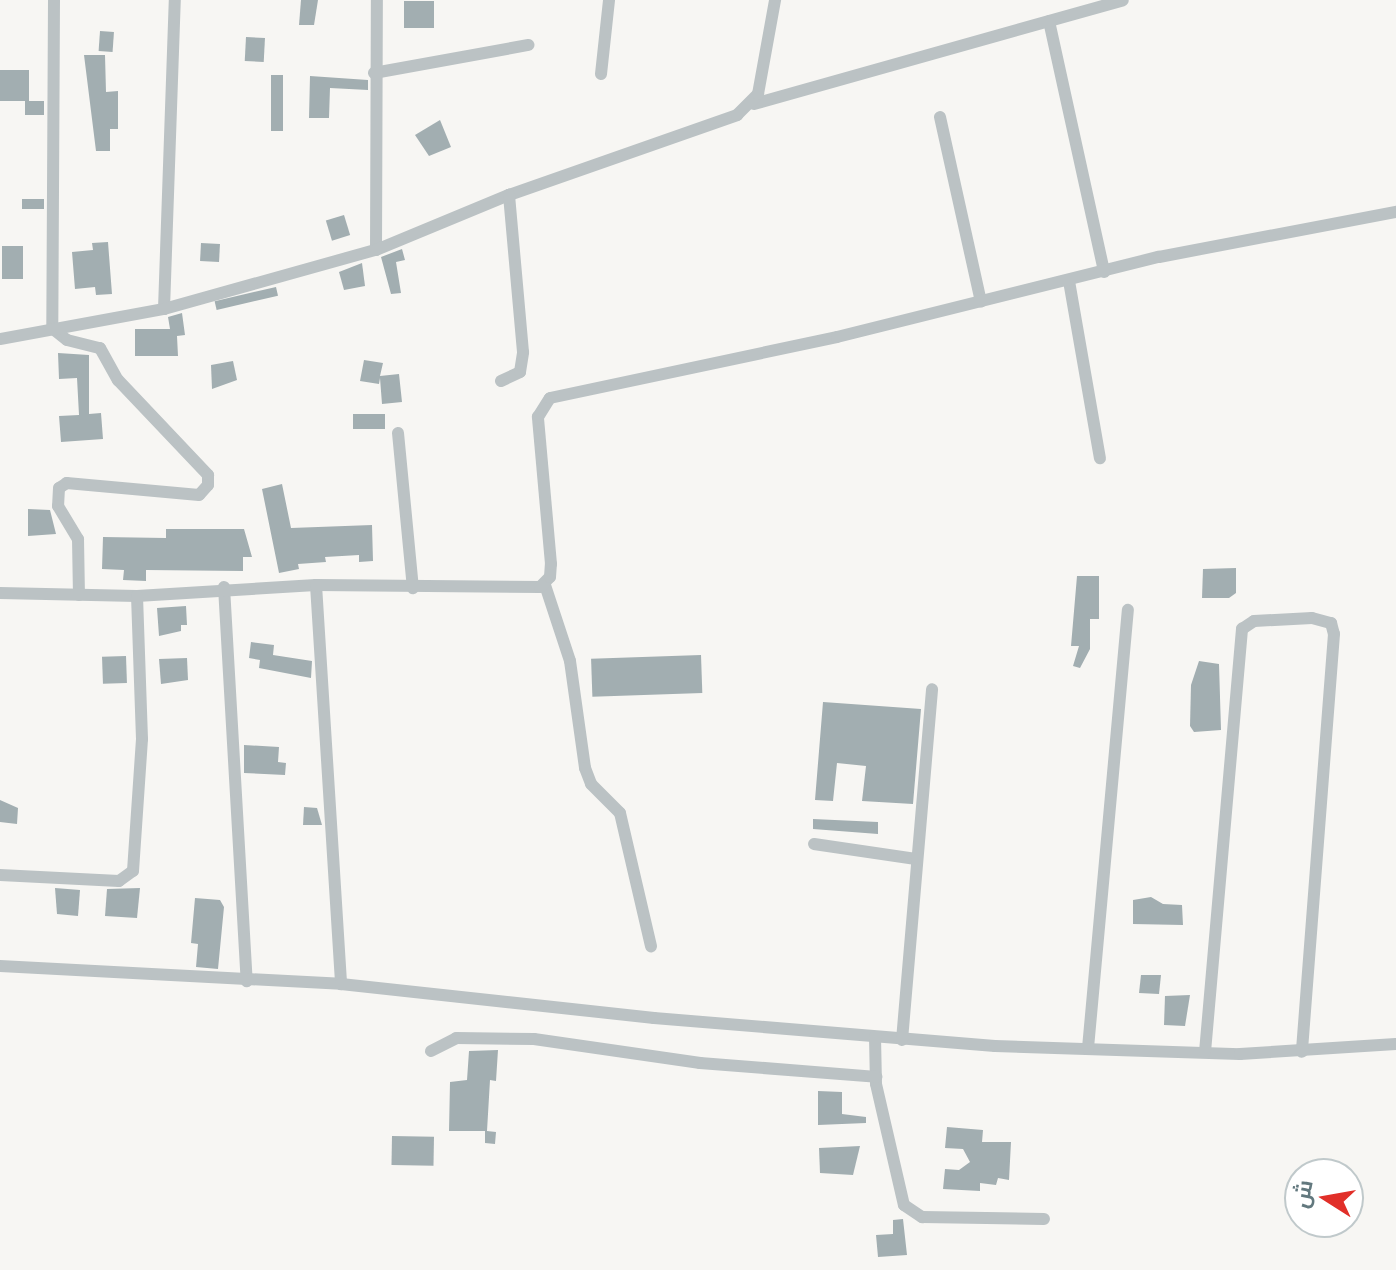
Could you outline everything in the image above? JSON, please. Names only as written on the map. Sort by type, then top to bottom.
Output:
[{"type":"street","points":[[52,328],[54,0]]},
{"type":"street","points":[[164,309],[175,0]]},
{"type":"street","points":[[376,250],[374,73],[377,0]]},
{"type":"street","points":[[601,74],[609,0]]},
{"type":"street","points":[[754,104],[775,0]]},
{"type":"street","points":[[0,339],[164,309],[376,250],[509,195],[724,120],[754,104],[1123,0]]},
{"type":"street","points":[[1049,21],[1104,272]]},
{"type":"street","points":[[374,73],[528,45]]},
{"type":"street","points":[[940,117],[981,302]]},
{"type":"street","points":[[501,381],[520,372],[523,352],[509,195]]},
{"type":"street","points":[[651,946],[620,813],[591,784],[585,768],[570,661],[545,585],[551,564],[538,417],[550,398],[1104,272],[1396,212]]},
{"type":"street","points":[[1069,281],[1100,458]]},
{"type":"street","points":[[52,328],[67,340],[100,348],[118,380],[208,475],[208,485],[199,495],[67,483],[59,488],[58,506],[78,539],[79,595]]},
{"type":"street","points":[[398,433],[413,588]]},
{"type":"street","points":[[316,585],[341,984]]},
{"type":"street","points":[[0,593],[137,596],[224,587],[545,585]]},
{"type":"street","points":[[224,587],[247,981]]},
{"type":"street","points":[[0,875],[119,881],[133,871],[142,739],[137,596]]},
{"type":"street","points":[[1088,1048],[1128,610]]},
{"type":"street","points":[[1205,1052],[1242,629],[1254,621],[1312,618],[1331,623],[1334,634],[1302,1052]]},
{"type":"street","points":[[902,1040],[932,689]]},
{"type":"street","points":[[814,844],[916,859]]},
{"type":"street","points":[[0,966],[341,984],[902,1040],[1205,1052],[1302,1052],[1396,1044]]},
{"type":"street","points":[[875,1037],[876,1077],[898,1192],[913,1213],[1044,1219]]},
{"type":"street","points":[[431,1051],[456,1038],[534,1039],[700,1063],[876,1077]]},
{"type":"building","points":[[301,0],[318,0],[314,25],[299,25]]},
{"type":"building","points":[[404,1],[434,1],[434,28],[404,28]]},
{"type":"building","points":[[100,31],[114,32],[113,52],[99,51]]},
{"type":"building","points":[[246,37],[265,38],[264,62],[245,61]]},
{"type":"building","points":[[84,55],[105,55],[106,92],[118,91],[118,129],[110,129],[110,151],[96,151]]},
{"type":"building","points":[[0,70],[29,70],[29,101],[0,101]]},
{"type":"building","points":[[271,75],[283,75],[283,131],[271,131]]},
{"type":"building","points":[[310,76],[368,80],[368,90],[330,88],[329,118],[309,118]]},
{"type":"building","points":[[25,101],[44,101],[44,115],[25,115]]},
{"type":"building","points":[[440,120],[451,147],[429,156],[415,135]]},
{"type":"building","points":[[22,199],[44,199],[44,209],[22,209]]},
{"type":"building","points":[[344,215],[350,235],[332,241],[326,221]]},
{"type":"building","points":[[108,242],[112,294],[96,295],[95,287],[75,289],[72,252],[93,250],[92,243]]},
{"type":"building","points":[[201,243],[220,244],[219,262],[200,261]]},
{"type":"building","points":[[2,246],[23,246],[23,279],[2,279]]},
{"type":"building","points":[[402,249],[405,260],[396,262],[401,293],[391,294],[381,257]]},
{"type":"building","points":[[362,263],[365,286],[344,290],[339,272]]},
{"type":"building","points":[[276,287],[278,296],[217,310],[215,301]]},
{"type":"building","points":[[182,313],[185,335],[177,336],[178,356],[135,356],[135,329],[170,329],[168,317]]},
{"type":"building","points":[[58,353],[89,355],[89,414],[101,413],[103,439],[61,442],[59,416],[79,415],[77,378],[59,379]]},
{"type":"building","points":[[364,360],[383,363],[380,376],[399,374],[402,402],[382,404],[380,378],[379,384],[360,381]]},
{"type":"building","points":[[233,361],[237,380],[212,389],[211,365]]},
{"type":"building","points":[[353,414],[385,414],[385,429],[353,429]]},
{"type":"building","points":[[282,484],[291,528],[372,525],[373,561],[359,562],[359,555],[325,557],[326,562],[298,564],[299,569],[279,573],[262,489]]},
{"type":"building","points":[[28,509],[50,510],[56,534],[28,536]]},
{"type":"building","points":[[166,529],[244,529],[252,557],[243,557],[243,571],[146,570],[146,581],[123,580],[124,570],[102,569],[103,537],[166,538]]},
{"type":"building","points":[[1236,568],[1236,593],[1229,598],[1202,598],[1203,569]]},
{"type":"building","points":[[1077,576],[1099,576],[1099,619],[1090,619],[1090,649],[1080,668],[1073,666],[1079,646],[1071,646]]},
{"type":"building","points":[[186,606],[187,625],[181,625],[181,631],[159,636],[157,608]]},
{"type":"building","points":[[251,642],[274,645],[273,655],[312,661],[311,678],[259,668],[260,660],[249,658]]},
{"type":"building","points":[[701,655],[702,693],[592,697],[591,659]]},
{"type":"building","points":[[126,656],[127,683],[103,684],[102,657]]},
{"type":"building","points":[[187,658],[188,680],[161,684],[159,659]]},
{"type":"building","points":[[1199,661],[1219,664],[1221,730],[1194,732],[1190,726],[1191,685]]},
{"type":"building","points":[[823,702],[921,709],[913,804],[862,801],[866,766],[837,763],[833,801],[815,800]]},
{"type":"building","points":[[244,745],[279,747],[278,762],[286,763],[285,775],[244,773]]},
{"type":"building","points":[[0,800],[18,808],[17,824],[0,822]]},
{"type":"building","points":[[304,807],[317,808],[322,825],[303,825]]},
{"type":"building","points":[[813,819],[878,822],[878,834],[813,829]]},
{"type":"building","points":[[55,888],[80,890],[78,916],[57,914]]},
{"type":"building","points":[[140,888],[137,918],[105,916],[107,889]]},
{"type":"building","points":[[1151,897],[1163,904],[1182,905],[1183,925],[1133,924],[1133,900]]},
{"type":"building","points":[[195,898],[220,900],[224,907],[218,969],[196,967],[198,944],[191,943]]},
{"type":"building","points":[[1141,975],[1161,975],[1159,994],[1139,993]]},
{"type":"building","points":[[1190,995],[1185,1026],[1164,1025],[1165,996]]},
{"type":"building","points":[[498,1050],[496,1081],[490,1080],[487,1131],[496,1132],[495,1144],[485,1143],[485,1131],[449,1131],[450,1082],[467,1080],[469,1051]]},
{"type":"building","points":[[818,1091],[842,1092],[842,1114],[866,1117],[866,1123],[818,1125]]},
{"type":"building","points":[[947,1127],[983,1130],[982,1142],[1011,1142],[1009,1180],[998,1178],[996,1185],[980,1183],[980,1191],[943,1189],[945,1169],[959,1170],[970,1162],[963,1149],[945,1148]]},
{"type":"building","points":[[392,1136],[434,1137],[433,1166],[391,1165]]},
{"type":"building","points":[[860,1146],[853,1175],[820,1173],[819,1148]]},
{"type":"building","points":[[903,1219],[907,1255],[878,1257],[876,1235],[893,1234],[893,1220]]}]
